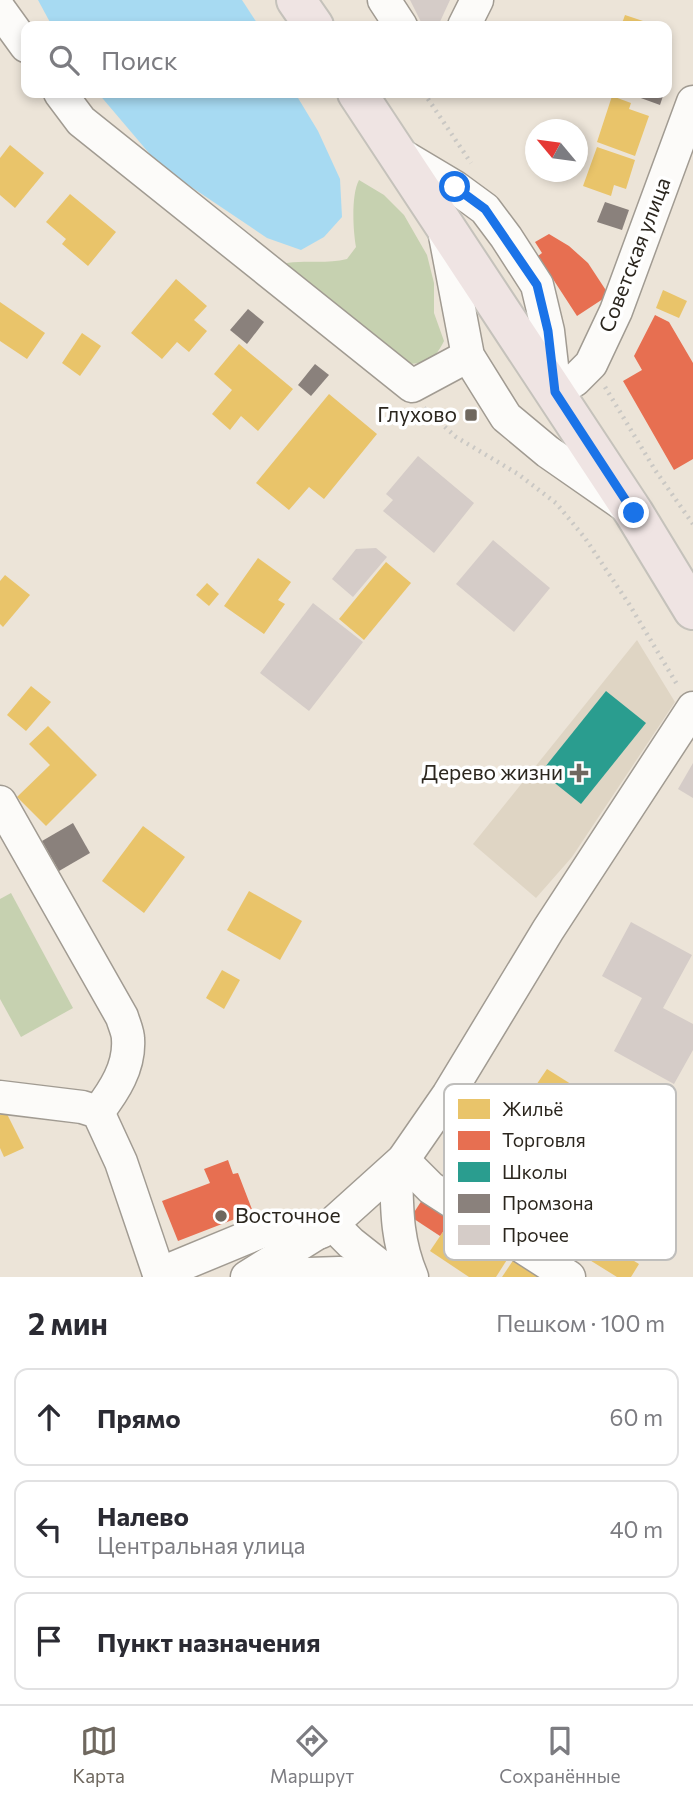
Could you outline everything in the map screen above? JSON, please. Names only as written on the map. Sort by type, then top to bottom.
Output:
[{"type":"main road","points":[[296,0],[311,21]]},
{"type":"main road","points":[[360,98],[634,513],[693,610]]},
{"type":"street","points":[[384,0],[398,21]]},
{"type":"street","points":[[466,21],[477,0]]},
{"type":"street","points":[[0,10],[21,39]]},
{"type":"street","points":[[64,98],[81,121],[412,386],[468,356]]},
{"type":"street","name":"Советская улица","points":[[555,392],[575,380],[591,364],[616,312],[693,102]]},
{"type":"street","points":[[396,151],[485,209],[506,237],[537,285],[548,331],[555,392]]},
{"type":"street","points":[[443,222],[468,356],[506,417],[548,452],[634,513]]},
{"type":"street","points":[[455,1084],[689,703]]},
{"type":"street","points":[[0,802],[122,1017],[128,1039],[125,1067],[112,1095],[98,1112]]},
{"type":"street","points":[[0,1097],[82,1107],[98,1112],[121,1162],[160,1276],[263,1231],[327,1228],[394,1277]]},
{"type":"street","points":[[248,1277],[327,1228],[400,1164],[444,1101]]},
{"type":"street","points":[[400,1164],[397,1226],[402,1254],[412,1277]]},
{"type":"street","points":[[400,1164],[444,1196]]},
{"type":"street","points":[[543,1260],[569,1277]]},
{"type":"street","points":[[248,1277],[339,1273],[377,1277]]},
{"type":"path","points":[[412,386],[424,408],[456,437],[518,474],[556,503],[585,538],[622,593],[689,703]]},
{"type":"shaded area","name":"Дерево жизни","points":[[637,640],[675,702],[572,857],[536,898],[473,844]]},
{"type":"green space","points":[[359,180],[384,195],[404,215],[427,255],[434,283],[434,313],[444,341],[438,352],[426,361],[409,364],[277,273],[287,263],[347,259],[356,247],[354,203]]},
{"type":"green space","points":[[11,893],[73,1008],[21,1037],[0,999],[0,899]]},
{"type":"water","points":[[38,0],[242,0],[256,21],[49,21]]},
{"type":"water","points":[[102,98],[298,98],[318,131],[340,179],[342,217],[324,237],[301,250],[267,238],[160,166]]},
{"type":"building: Жильё","points":[[625,15],[643,21],[623,21]]},
{"type":"building: Жильё","points":[[611,98],[631,103],[629,109],[649,116],[635,156],[597,142]]},
{"type":"building: Жильё","points":[[10,145],[44,173],[15,208],[0,195],[0,158]]},
{"type":"building: Жильё","points":[[597,147],[635,160],[626,189],[614,185],[611,196],[583,186],[584,182],[588,182],[588,172]]},
{"type":"building: Жильё","points":[[70,194],[116,232],[88,266],[62,244],[66,239],[46,222]]},
{"type":"building: Жильё","points":[[176,279],[207,306],[194,320],[207,331],[189,352],[177,342],[162,359],[131,333]]},
{"type":"building: Жильё","points":[[663,290],[687,301],[679,318],[656,308]]},
{"type":"building: Жильё","points":[[0,302],[45,333],[27,359],[0,341]]},
{"type":"building: Жильё","points":[[82,333],[101,346],[80,376],[62,363]]},
{"type":"building: Жильё","points":[[239,344],[293,389],[258,431],[241,416],[230,430],[212,414],[232,390],[214,374]]},
{"type":"building: Жильё","points":[[329,394],[377,434],[324,499],[309,487],[289,510],[256,483]]},
{"type":"building: Жильё","points":[[258,558],[291,582],[278,600],[285,604],[264,634],[224,606]]},
{"type":"building: Жильё","points":[[386,562],[411,583],[364,640],[339,619]]},
{"type":"building: Жильё","points":[[5,575],[30,595],[3,627],[0,624],[0,581]]},
{"type":"building: Жильё","points":[[207,583],[219,594],[209,606],[196,595]]},
{"type":"building: Жильё","points":[[31,686],[51,702],[26,731],[7,715]]},
{"type":"building: Жильё","points":[[48,726],[97,775],[46,826],[17,797],[50,765],[29,744]]},
{"type":"building: Жильё","points":[[143,826],[185,857],[144,913],[102,881]]},
{"type":"building: Жильё","points":[[249,891],[302,921],[280,960],[227,930]]},
{"type":"building: Жильё","points":[[222,970],[240,980],[224,1009],[206,998]]},
{"type":"building: Жильё","points":[[547,1069],[571,1084],[537,1084]]},
{"type":"building: Жильё","points":[[6,1112],[24,1148],[4,1157],[0,1148],[0,1115]]},
{"type":"building: Жильё","points":[[444,1230],[444,1260],[507,1260],[496,1277],[469,1277],[430,1251]]},
{"type":"building: Жильё","points":[[513,1260],[522,1260],[548,1277],[502,1277]]},
{"type":"building: Жильё","points":[[590,1260],[632,1260],[639,1264],[631,1277],[617,1277]]},
{"type":"building: Торговля","points":[[549,234],[569,246],[588,263],[609,295],[577,316],[538,256],[542,253],[535,242]]},
{"type":"building: Торговля","points":[[655,315],[669,322],[693,363],[693,459],[674,470],[623,381],[642,370],[634,356]]},
{"type":"building: Торговля","points":[[228,1160],[233,1174],[238,1173],[253,1212],[178,1241],[162,1201],[210,1183],[204,1169]]},
{"type":"building: Торговля","points":[[424,1197],[444,1211],[444,1230],[440,1236],[411,1217]]},
{"type":"building: Школы","points":[[606,691],[646,723],[581,804],[541,772]]},
{"type":"building: Промзона","points":[[641,98],[662,98],[660,105]]},
{"type":"building: Промзона","points":[[605,202],[629,210],[622,230],[597,222]]},
{"type":"building: Промзона","points":[[248,309],[264,322],[247,344],[230,330]]},
{"type":"building: Промзона","points":[[315,364],[329,375],[311,396],[298,385]]},
{"type":"building: Промзона","points":[[73,823],[90,853],[59,871],[42,841]]},
{"type":"building: Прочее","points":[[410,0],[450,0],[440,21],[420,21]]},
{"type":"building: Прочее","points":[[418,456],[474,503],[434,553],[383,511],[393,500],[386,494]]},
{"type":"building: Прочее","points":[[493,540],[550,588],[514,632],[456,584]]},
{"type":"building: Прочее","points":[[376,548],[387,557],[353,597],[332,579],[356,549]]},
{"type":"building: Прочее","points":[[313,603],[363,642],[309,711],[260,673]]},
{"type":"building: Прочее","points":[[693,763],[693,798],[678,789]]},
{"type":"building: Прочее","points":[[631,922],[692,955],[663,1008],[693,1024],[693,1050],[674,1084],[614,1051],[642,998],[602,976]]},
{"type":"place","name":"Глухово","points":[[471,415]]},
{"type":"place","name":"Дерево жизни","points":[[579,773]]},
{"type":"place","name":"Восточное","points":[[221,1216]]},
{"type":"route","points":[[455,187],[485,209],[537,285],[548,331],[555,392],[634,513]]}]
